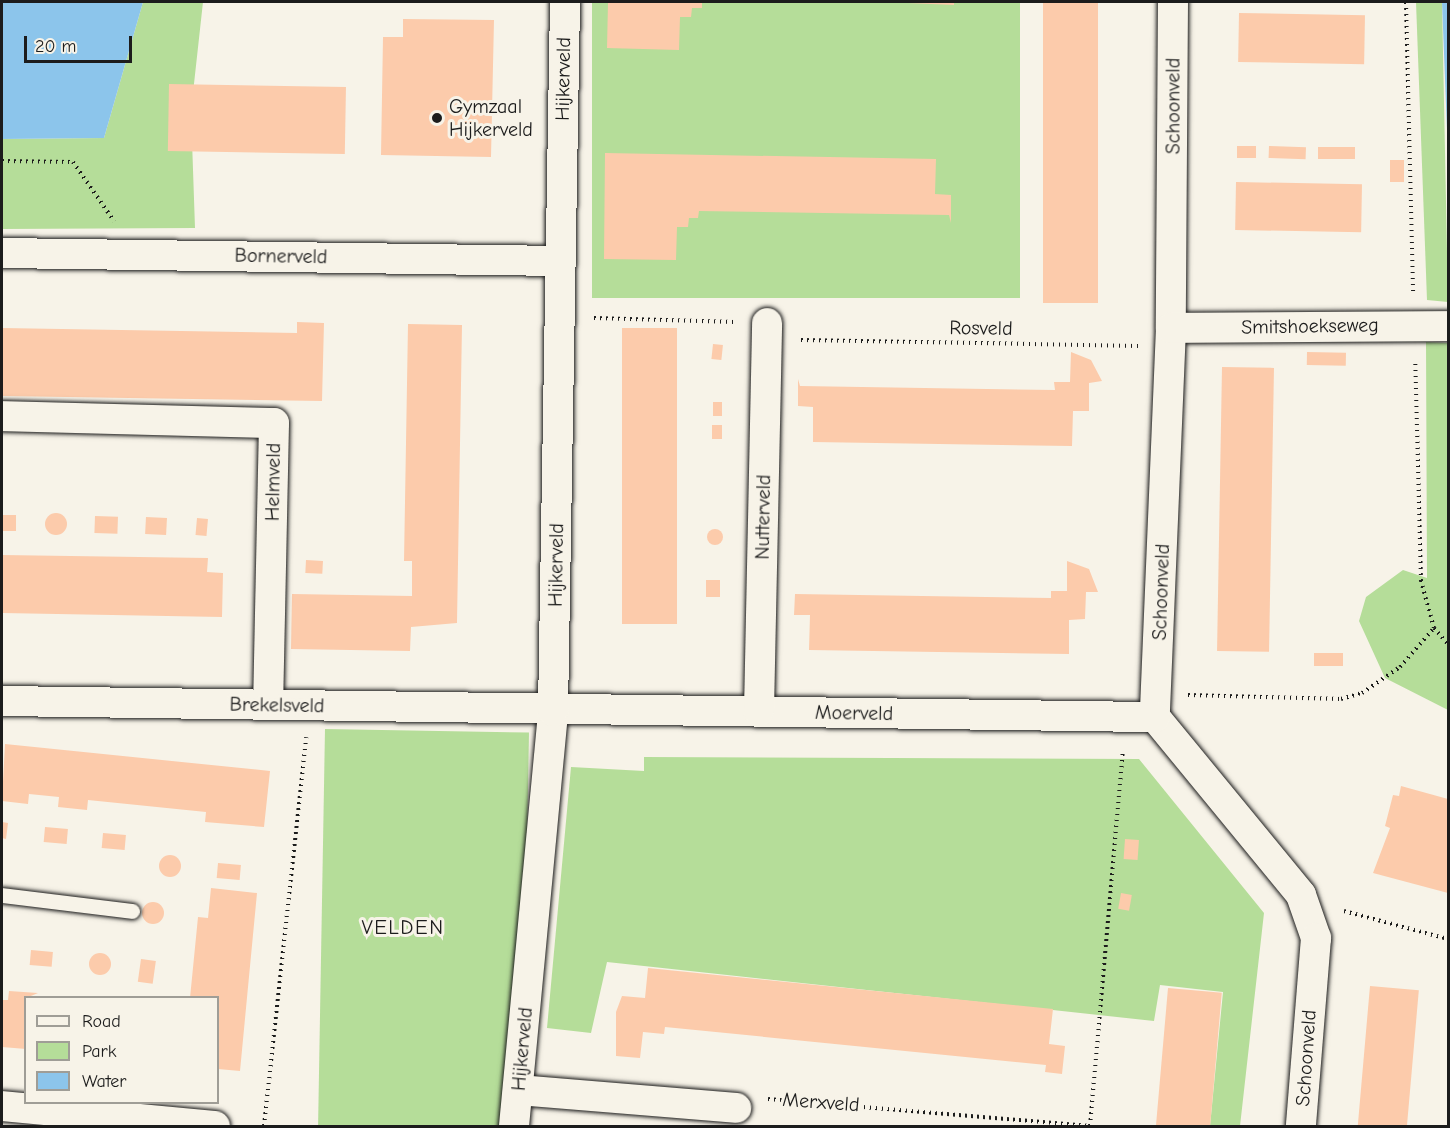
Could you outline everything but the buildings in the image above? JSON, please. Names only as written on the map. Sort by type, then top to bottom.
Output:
[{"type":"street","name":"Hijkerveld","points":[[514,1126],[553,711],[565,2]]},
{"type":"street","name":"Schoonveld","points":[[1173,2],[1171,337],[1156,705],[1301,895],[1316,938],[1301,1126]]},
{"type":"street","name":"Bornerveld","points":[[2,253],[561,261]]},
{"type":"street","name":"Smitshoekseweg","points":[[1171,337],[1414,324],[1449,326]]},
{"type":"street","name":"Nutterveld","points":[[759,711],[779,331]]},
{"type":"street","name":"Helmveld","points":[[2,416],[274,423],[268,705]]},
{"type":"street","name":"Brekelsveld","points":[[2,701],[553,711]]},
{"type":"street","name":"Moerveld","points":[[553,711],[759,711],[1125,720],[1156,705]]},
{"type":"street","points":[[518,1090],[736,1108]]},
{"type":"street","points":[[2,1106],[215,1126]]},
{"type":"lane","points":[[2,895],[132,911]]},
{"type":"path","points":[[1406,2],[1421,581],[1434,628],[1449,644]]},
{"type":"path","points":[[2,161],[73,162],[137,254]]},
{"type":"path","name":"Rosveld","points":[[560,318],[779,331],[1171,337]]},
{"type":"path","points":[[1156,705],[1341,699],[1362,693],[1400,667],[1434,628]]},
{"type":"path","points":[[264,1126],[310,706]]},
{"type":"path","points":[[1090,1126],[1125,720]]},
{"type":"path","points":[[1301,895],[1449,939]]},
{"type":"path","name":"Merxveld","points":[[736,1108],[776,1097],[1090,1126]]},
{"type":"green space","points":[[143,2],[203,2],[191,111],[195,228],[2,229],[2,139],[104,138]]},
{"type":"green space","points":[[592,2],[1020,2],[1020,298],[592,298]]},
{"type":"green space","points":[[1416,2],[1442,2],[1448,302],[1427,300]]},
{"type":"green space","points":[[1426,342],[1448,343],[1448,710],[1385,678],[1359,621],[1366,597],[1403,570],[1427,578]]},
{"type":"green space","points":[[325,729],[529,733],[522,1126],[318,1126]]},
{"type":"green space","points":[[644,757],[1139,759],[1264,913],[1240,1126],[1210,1126],[1223,992],[1160,985],[1154,1021],[607,962],[591,1033],[547,1028],[571,767],[644,771]]},
{"type":"water","points":[[2,2],[143,2],[104,138],[2,139]]},
{"type":"water","points":[[1442,2],[1448,2],[1448,156]]},
{"type":"place","name":"Gymzaal Hijkerveld","points":[[437,118]]},
{"type":"district","name":"VELDEN","points":[[403,927]]}]
